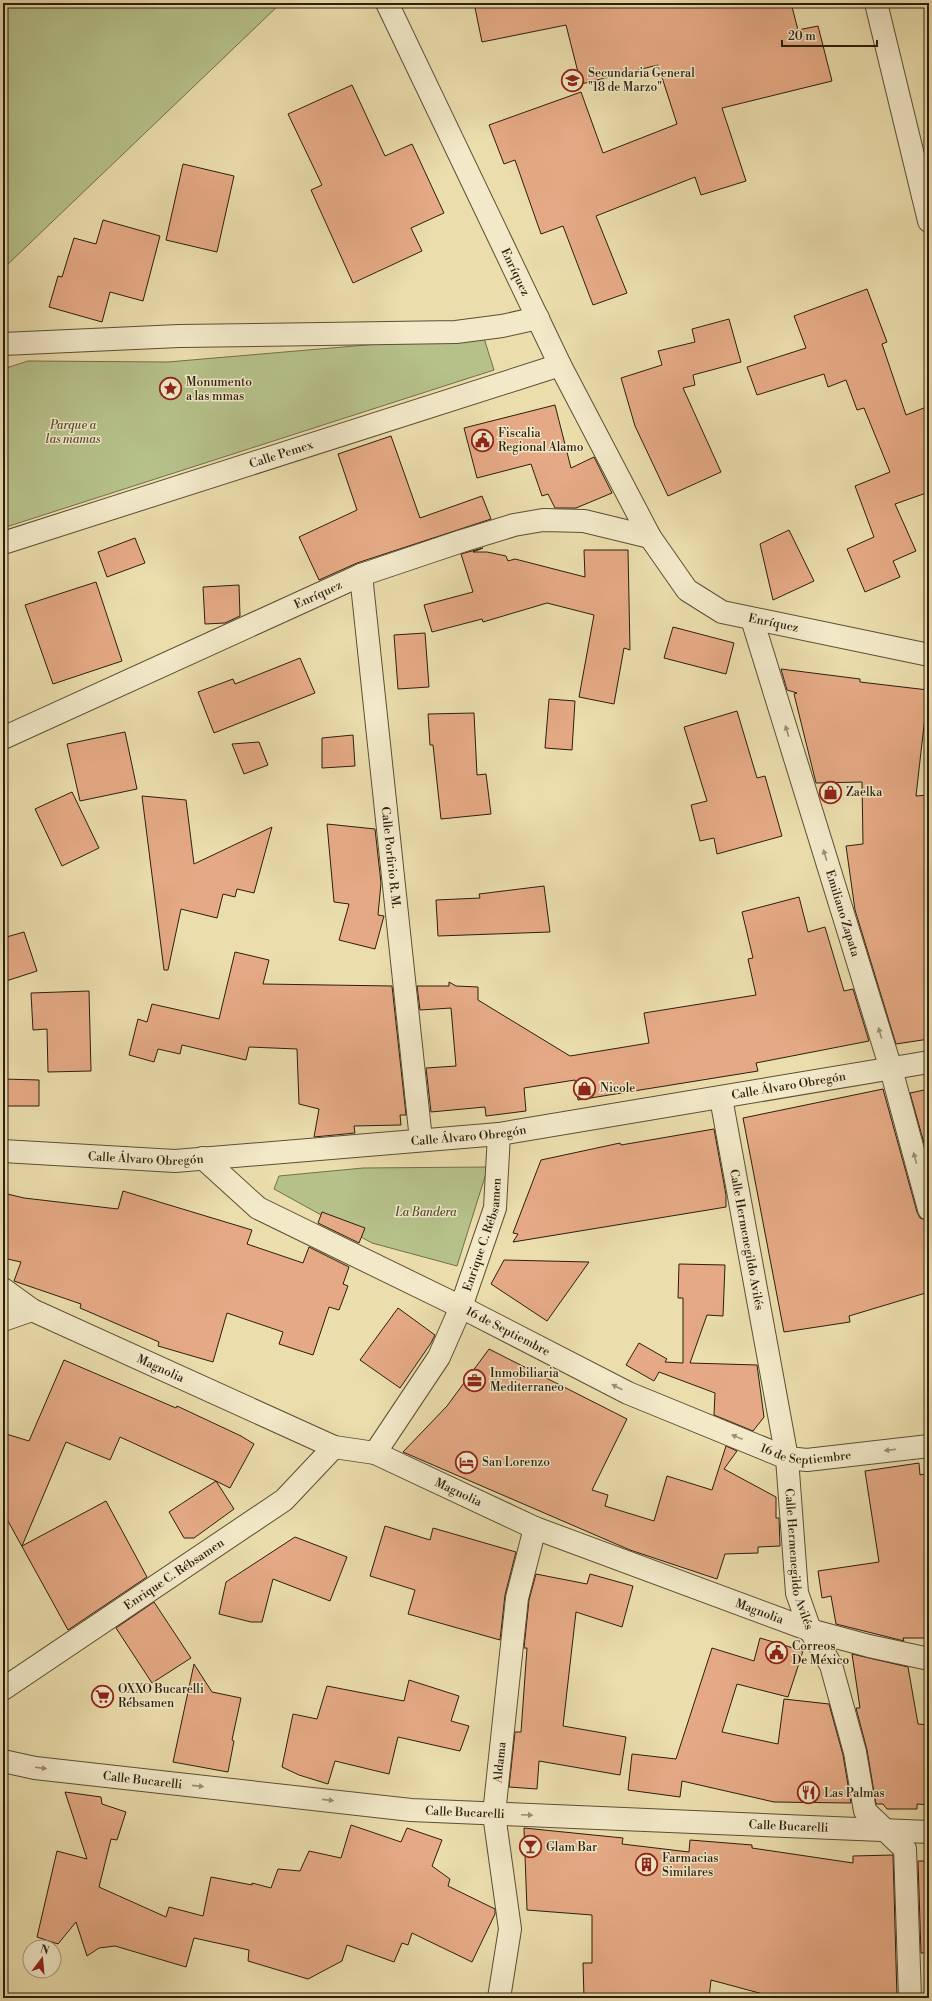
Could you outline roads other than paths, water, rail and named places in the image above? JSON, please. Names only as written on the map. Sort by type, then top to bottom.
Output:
[{"type":"street","name":"Enríquez","points":[[387,3],[560,365],[650,537],[687,590],[722,612],[929,656]]},
{"type":"street","points":[[876,3],[929,221]]},
{"type":"street","points":[[3,344],[178,336],[456,332],[502,326],[538,318]]},
{"type":"street","name":"Calle Pemex","points":[[3,543],[560,365]]},
{"type":"street","name":"Enríquez","points":[[3,738],[361,575],[514,525],[543,520],[584,521],[650,537]]},
{"type":"street","name":"Calle Porfirio R. M.","points":[[361,575],[421,1140]]},
{"type":"street","name":"Emiliano Zapata","points":[[752,619],[891,1069],[929,1209]]},
{"type":"street","name":"Calle Álvaro Obregón","points":[[3,1151],[175,1161],[499,1134],[929,1062]]},
{"type":"street","name":"Calle Hermenegildo Avilés","points":[[721,1098],[786,1458],[797,1593],[810,1630],[831,1665],[855,1752],[865,1811],[905,1849],[910,1998]]},
{"type":"street","name":"Enrique C. Rébsamen","points":[[375,1454],[439,1357],[461,1307],[494,1208],[499,1134]]},
{"type":"street","name":"16 de Septiembre","points":[[203,1158],[258,1208],[461,1307],[628,1393],[786,1458],[807,1460],[929,1446]]},
{"type":"street","name":"Magnolia","points":[[3,1289],[32,1310],[334,1446],[375,1454],[536,1528],[810,1630],[869,1646],[929,1659]]},
{"type":"street","points":[[3,1320],[32,1310]]},
{"type":"street","name":"Enrique C. Rébsamen","points":[[3,1690],[284,1500],[334,1446]]},
{"type":"street","name":"Aldama","points":[[499,1998],[510,1929],[494,1814],[517,1598],[536,1528]]},
{"type":"street","name":"Calle Bucarelli","points":[[3,1761],[35,1768],[403,1809],[929,1832]]},
{"type":"place","name":"Secundaria General \"18 de Marzo\"","points":[[572,80]]},
{"type":"place","name":"Monumento a las mmas","points":[[170,389]]},
{"type":"place","name":"Fiscalia Regional Alamo","points":[[482,440]]},
{"type":"place","name":"Zaelka","points":[[831,792]]},
{"type":"place","name":"Nicole","points":[[584,1088]]},
{"type":"place","name":"Inmobiliaria Mediterraneo","points":[[474,1380]]},
{"type":"place","name":"San Lorenzo","points":[[466,1462]]},
{"type":"place","name":"Correos De México","points":[[777,1653]]},
{"type":"place","name":"OXXO Bucarelli Rébsamen","points":[[103,1696]]},
{"type":"place","name":"Las Palmas","points":[[809,1793]]},
{"type":"place","name":"Glam Bar","points":[[531,1847]]},
{"type":"place","name":"Farmacias Similares","points":[[647,1865]]},
{"type":"park label","name":"Parque a las mamas","points":[[73,432]]},
{"type":"park label","name":"La Bandera","points":[[426,1212]]}]
